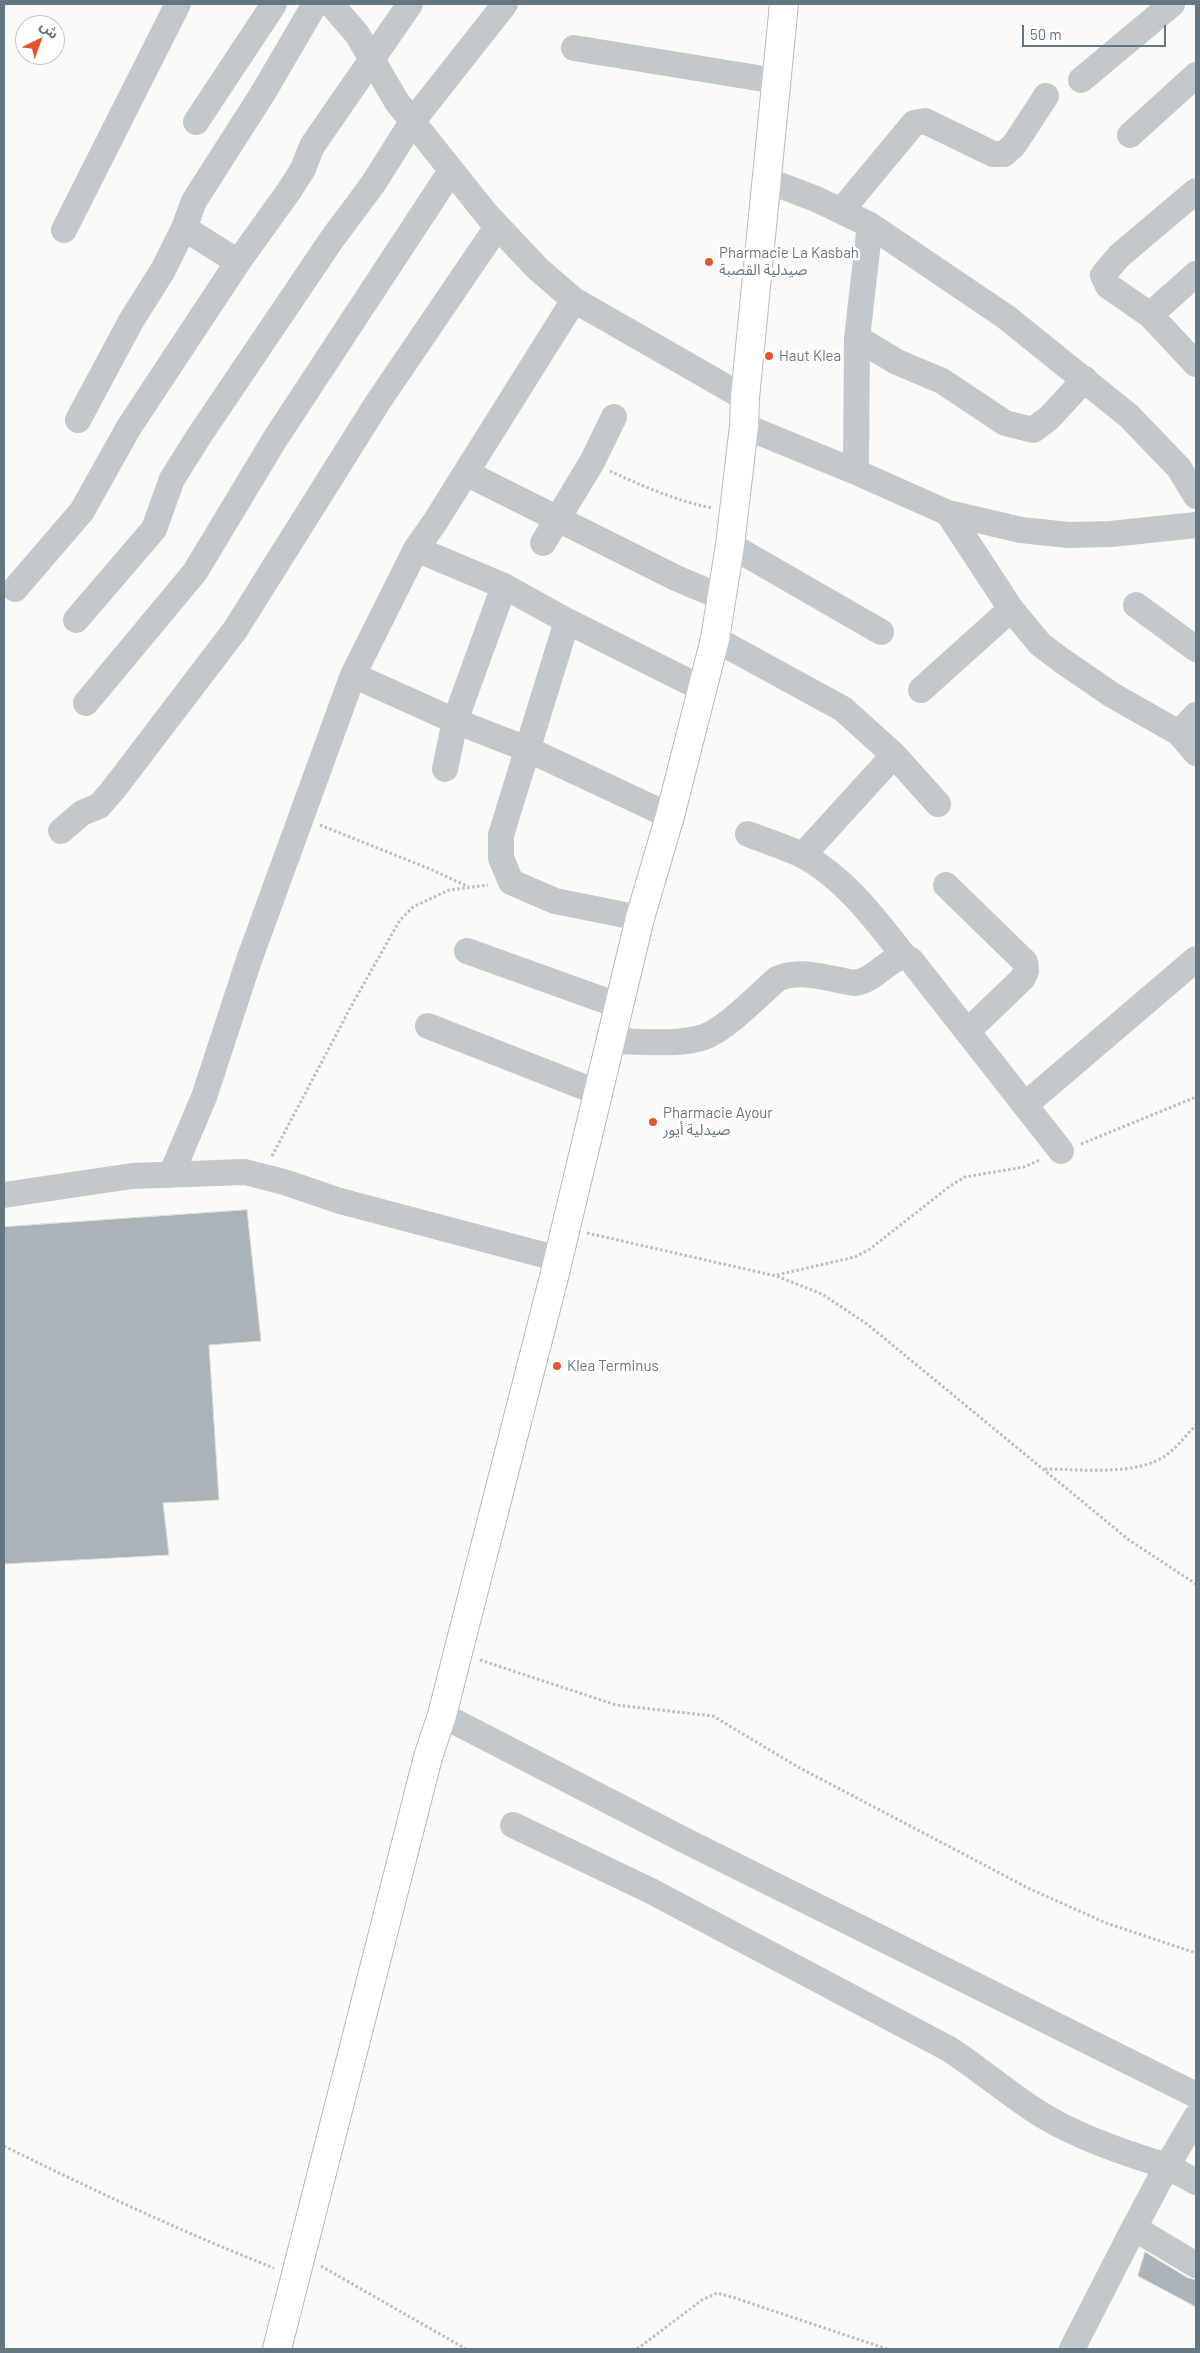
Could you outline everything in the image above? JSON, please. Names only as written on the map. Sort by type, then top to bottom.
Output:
[{"type":"main road","points":[[277,2349],[426,1767],[442,1715],[567,1228],[640,918],[670,816],[701,688],[716,639],[730,545],[744,426],[745,398],[784,4]]},
{"type":"street","points":[[64,230],[178,4]]},
{"type":"street","points":[[196,122],[274,4]]},
{"type":"street","points":[[78,420],[131,321],[163,270],[184,228],[194,201],[263,94],[315,4]]},
{"type":"street","points":[[332,4],[357,34],[397,102],[412,122],[497,227],[538,269],[574,300],[745,398]]},
{"type":"street","points":[[15,589],[82,511],[129,427],[238,262],[289,191],[303,168],[312,146],[410,4]]},
{"type":"street","points":[[76,620],[154,529],[172,479],[183,462],[412,122],[505,4]]},
{"type":"street","points":[[1081,80],[1172,4]]},
{"type":"street","points":[[574,48],[776,81]]},
{"type":"street","points":[[1130,135],[1196,75]]},
{"type":"street","points":[[841,211],[914,123],[925,121],[993,154],[1004,154],[1014,145],[1046,96]]},
{"type":"street","points":[[86,703],[195,572],[275,439],[451,171]]},
{"type":"street","points":[[766,180],[870,225],[1006,317],[1129,416],[1151,436],[1179,468],[1196,496]]},
{"type":"street","points":[[1194,358],[1150,315],[1108,286],[1103,275],[1119,256],[1196,191]]},
{"type":"street","points":[[856,472],[857,338],[870,225]]},
{"type":"street","points":[[61,831],[82,813],[99,806],[113,790],[235,630],[378,402],[497,227]]},
{"type":"street","points":[[184,228],[238,262]]},
{"type":"street","points":[[1150,315],[1196,274]]},
{"type":"street","points":[[171,1176],[204,1098],[249,960],[353,675],[416,549],[574,300]]},
{"type":"street","points":[[857,338],[897,362],[942,381],[1005,423],[1032,430],[1049,418],[1085,380]]},
{"type":"street","points":[[543,542],[592,462],[614,417]]},
{"type":"street","points":[[744,426],[856,472],[948,513],[1021,530],[1068,534],[1111,534],[1196,525]]},
{"type":"street","points":[[466,473],[676,578],[723,598]]},
{"type":"street","points":[[948,513],[1011,609],[1040,644],[1112,695],[1188,724],[1196,753]]},
{"type":"street","points":[[730,545],[881,632]]},
{"type":"street","points":[[416,549],[504,586],[567,621],[701,688]]},
{"type":"street","points":[[445,769],[455,721],[504,586]]},
{"type":"street","points":[[1136,605],[1196,649]]},
{"type":"street","points":[[921,690],[1011,609]]},
{"type":"street","points":[[567,621],[502,835],[501,858],[512,882],[555,901],[640,918]]},
{"type":"street","points":[[716,639],[825,698],[860,724],[894,755],[938,804]]},
{"type":"street","points":[[353,675],[455,721],[527,749],[670,816]]},
{"type":"street","points":[[803,855],[894,755]]},
{"type":"street","points":[[748,834],[803,855],[836,878],[879,924],[904,956],[911,960],[1061,1151]]},
{"type":"street","points":[[946,885],[1025,962],[1026,971],[1023,978],[968,1031]]},
{"type":"street","points":[[467,951],[620,1006]]},
{"type":"street","points":[[612,1041],[676,1041],[705,1036],[722,1027],[777,979],[787,974],[799,974],[854,983],[862,982],[893,958],[904,956]]},
{"type":"street","points":[[1025,1104],[1196,959]]},
{"type":"street","points":[[428,1026],[599,1093]]},
{"type":"street","points":[[4,1195],[132,1176],[245,1172],[340,1201],[559,1259]]},
{"type":"street","points":[[442,1715],[695,1845],[1196,2095]]},
{"type":"street","points":[[513,1825],[651,1891],[949,2049],[995,2083],[1069,2130],[1131,2155],[1167,2166],[1196,2182]]},
{"type":"street","points":[[1072,2349],[1167,2166],[1196,2117]]},
{"type":"street","points":[[1134,2228],[1196,2265]]},
{"type":"path","points":[[592,462],[635,482],[698,505],[734,512]]},
{"type":"path","points":[[301,818],[413,862],[469,887]]},
{"type":"path","points":[[261,1176],[316,1076],[354,1001],[400,920],[413,907],[449,890],[512,882]]},
{"type":"path","points":[[776,1276],[855,1257],[870,1250],[950,1186],[965,1177],[1024,1167],[1196,1097]]},
{"type":"path","points":[[567,1228],[776,1276],[822,1294],[868,1324],[1130,1540],[1196,1584]]},
{"type":"path","points":[[1044,1469],[1134,1468],[1151,1464],[1168,1454],[1196,1425]]},
{"type":"path","points":[[458,1653],[616,1705],[713,1716],[798,1767],[1030,1889],[1106,1923],[1196,1953]]},
{"type":"path","points":[[4,2146],[99,2193],[207,2242],[299,2266],[466,2349]]},
{"type":"path","points":[[637,2349],[702,2300],[717,2293],[888,2349]]},
{"type":"building","points":[[247,1210],[261,1341],[209,1345],[219,1500],[163,1503],[169,1555],[4,1564],[4,1227]]},
{"type":"building","points":[[1145,2252],[1188,2278],[1196,2280],[1196,2307],[1138,2276]]},
{"type":"place","name":"Pharmacie La Kasbah صيدلية القصبة","points":[[709,262]]},
{"type":"place","name":"Haut Klea","points":[[769,356]]},
{"type":"place","name":"Pharmacie Ayour صيدلية أيور","points":[[653,1122]]},
{"type":"place","name":"Klea Terminus","points":[[557,1366]]}]
